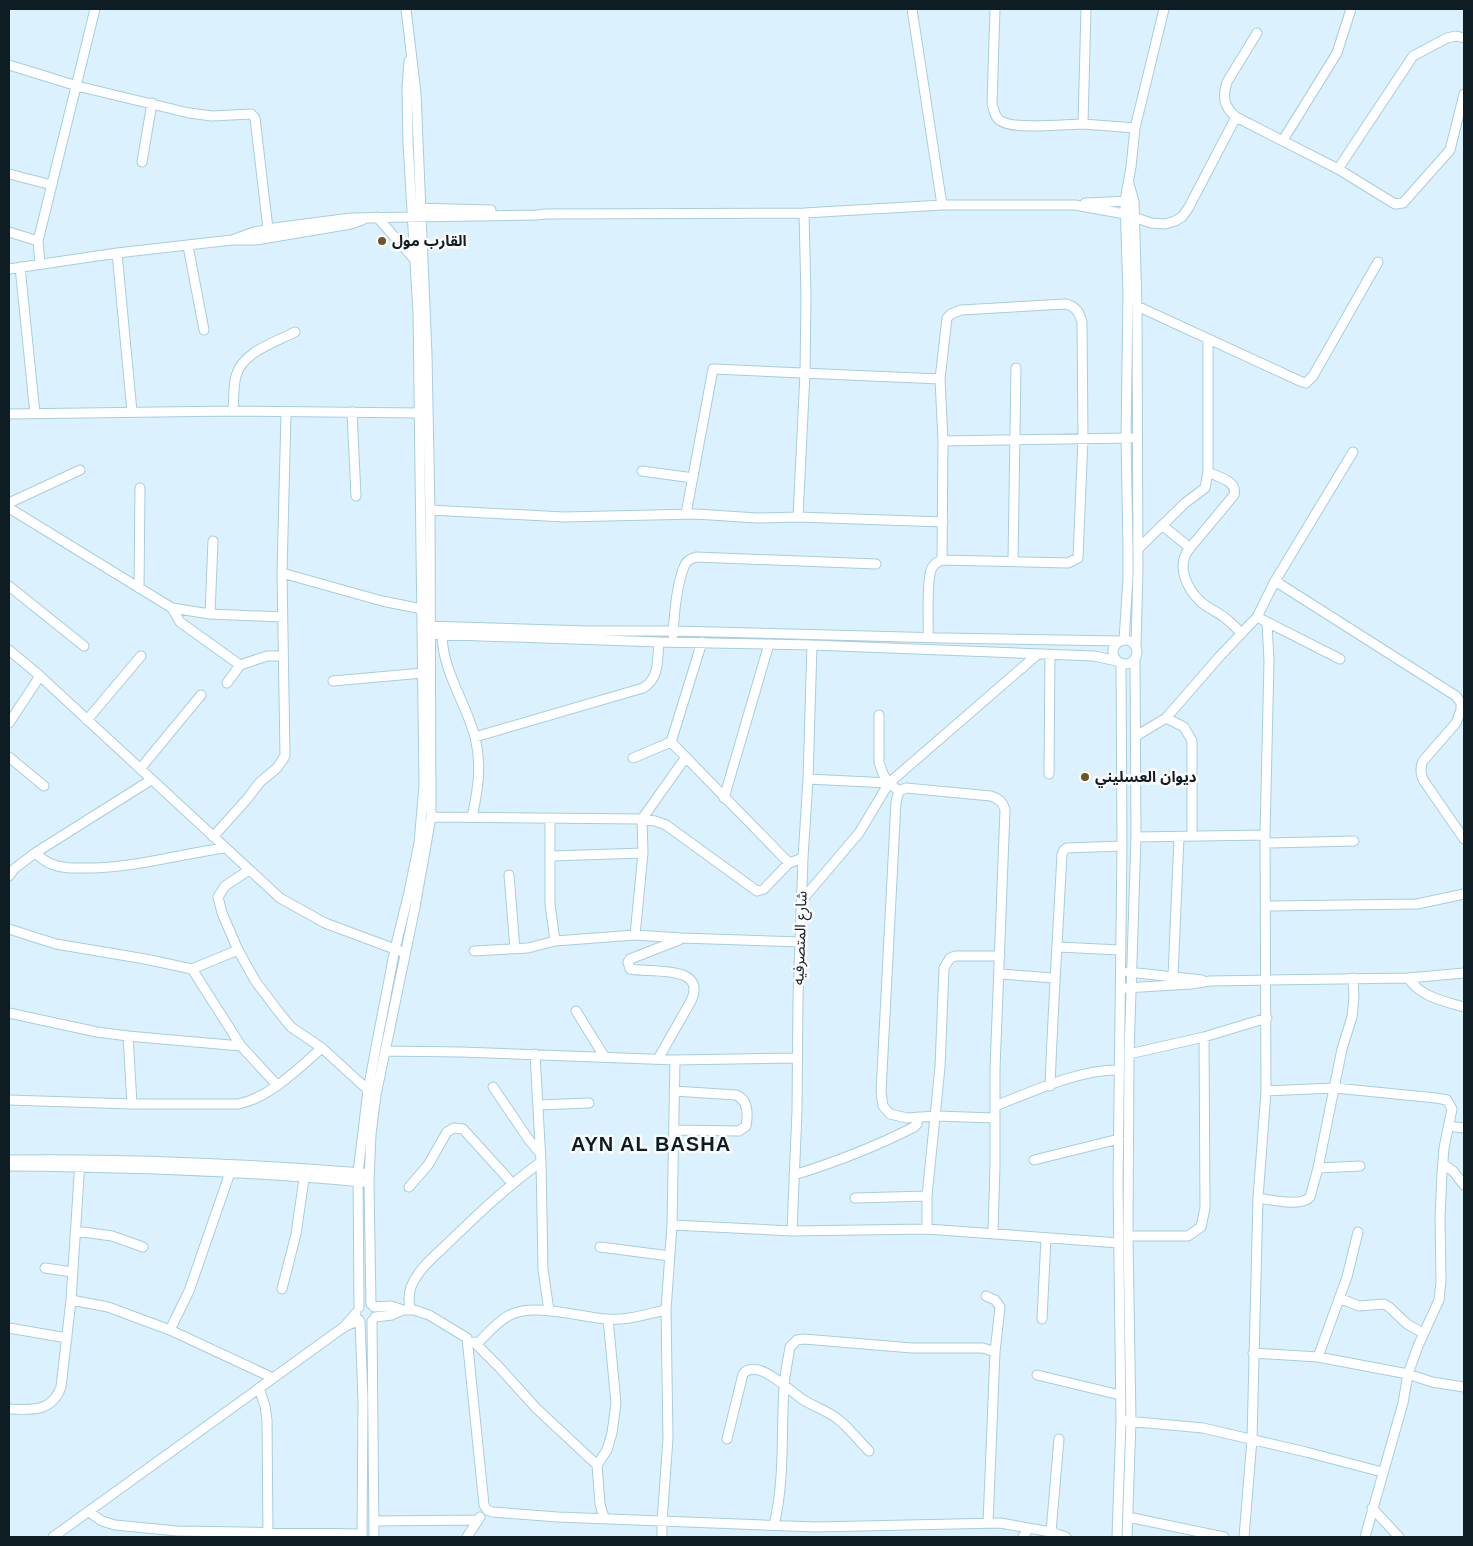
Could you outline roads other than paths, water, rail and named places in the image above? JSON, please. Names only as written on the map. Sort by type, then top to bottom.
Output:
[{"type":"street","points":[[40,264],[38,241],[95,9]]},
{"type":"street","points":[[374,1537],[373,1319],[376,1310],[372,1306],[369,1178],[371,1134],[384,1051],[425,855],[431,817],[426,630],[422,609],[418,323],[415,260],[416,93],[406,9]]},
{"type":"street","points":[[912,9],[942,205]]},
{"type":"street","points":[[995,9],[992,104],[999,120],[1006,124],[1019,126],[1083,124],[1135,128]]},
{"type":"street","points":[[1083,124],[1086,9]]},
{"type":"street","points":[[1127,1537],[1129,1054],[1136,837],[1135,661],[1138,653],[1136,645],[1138,549],[1137,306],[1134,216],[1129,201],[1128,181],[1135,128],[1164,9]]},
{"type":"street","points":[[1283,140],[1337,53],[1351,9]]},
{"type":"street","points":[[1257,33],[1227,82],[1223,96],[1226,107],[1236,118],[1338,169],[1395,204],[1403,203],[1450,150],[1464,94]]},
{"type":"street","points":[[1338,169],[1413,56],[1448,38],[1456,36],[1464,38]]},
{"type":"street","points":[[9,65],[77,86],[201,115],[248,114],[253,116],[260,153],[268,229]]},
{"type":"street","points":[[142,162],[152,103]]},
{"type":"street","points":[[232,240],[268,229],[338,219],[416,212],[537,211],[546,214],[804,213],[942,205],[1075,205],[1134,216],[1150,224],[1165,224],[1175,221],[1182,216],[1236,118]]},
{"type":"street","points":[[9,174],[52,185]]},
{"type":"street","points":[[1075,205],[1090,202],[1129,201]]},
{"type":"street","points":[[1117,1537],[1126,1421],[1120,1395],[1119,1070],[1122,846],[1119,663],[1113,653],[1114,648],[1122,640],[1128,568],[1126,438],[1128,294],[1125,214],[1129,201]]},
{"type":"street","points":[[89,1512],[102,1521],[115,1525],[177,1530],[362,1536],[362,1399],[358,1177],[368,1090],[395,949],[409,892],[422,818],[424,786],[423,673],[430,510],[427,355],[416,212]]},
{"type":"street","points":[[798,517],[805,373],[804,213]]},
{"type":"street","points":[[377,217],[415,260]]},
{"type":"street","points":[[9,269],[117,253],[232,240],[256,240],[352,224],[365,218]]},
{"type":"street","points":[[9,232],[38,241]]},
{"type":"street","points":[[188,246],[204,330]]},
{"type":"street","points":[[117,253],[132,412]]},
{"type":"street","points":[[1137,306],[1208,340],[1306,383],[1314,376],[1378,262]]},
{"type":"street","points":[[20,267],[36,414]]},
{"type":"street","points":[[928,638],[931,569],[935,563],[942,560],[1068,563],[1078,558],[1083,439],[1082,322],[1080,314],[1072,305],[961,310],[947,318],[940,378],[943,441],[942,560]]},
{"type":"street","points":[[233,412],[236,375],[245,360],[259,350],[295,332]]},
{"type":"street","points":[[1138,549],[1185,503],[1205,488],[1208,472],[1208,340]]},
{"type":"street","points":[[1013,561],[1016,368]]},
{"type":"street","points":[[686,514],[713,369],[940,378]]},
{"type":"street","points":[[9,414],[132,412],[419,413]]},
{"type":"street","points":[[352,412],[356,496]]},
{"type":"street","points":[[213,837],[247,800],[260,782],[277,768],[285,756],[282,573],[286,413]]},
{"type":"street","points":[[943,441],[1138,438]]},
{"type":"street","points":[[1136,736],[1166,718],[1257,617],[1275,581],[1353,452]]},
{"type":"street","points":[[9,503],[80,470]]},
{"type":"street","points":[[642,471],[693,478]]},
{"type":"street","points":[[1208,472],[1228,480],[1234,486],[1234,495],[1185,553],[1182,562],[1187,584],[1202,603],[1224,617],[1241,633]]},
{"type":"street","points":[[138,588],[140,488]]},
{"type":"street","points":[[9,508],[172,608],[210,614],[282,617]]},
{"type":"street","points":[[430,510],[564,517],[686,514],[758,518],[798,517],[942,522]]},
{"type":"street","points":[[1162,525],[1190,548]]},
{"type":"street","points":[[210,614],[212,541]]},
{"type":"street","points":[[673,643],[677,596],[684,566],[688,560],[696,557],[876,564]]},
{"type":"street","points":[[282,573],[382,601],[422,609]]},
{"type":"street","points":[[1275,581],[1456,696],[1461,703],[1458,718],[1420,767],[1421,776],[1424,781],[1464,838]]},
{"type":"street","points":[[9,586],[84,646]]},
{"type":"street","points":[[172,608],[180,622],[240,665]]},
{"type":"street","points":[[1257,617],[1340,659]]},
{"type":"street","points":[[1244,1537],[1252,1439],[1258,1198],[1266,1091],[1266,839],[1269,661],[1267,623]]},
{"type":"street","points":[[426,630],[674,631],[928,638],[1128,640],[1136,645]]},
{"type":"street","points":[[426,630],[442,636],[812,645],[1094,656],[1128,664],[1135,661]]},
{"type":"street","points":[[442,636],[445,658],[475,737],[479,762],[479,782],[472,817]]},
{"type":"street","points":[[475,737],[643,688],[649,684],[655,675],[659,642]]},
{"type":"street","points":[[633,758],[671,742],[702,642]]},
{"type":"street","points":[[724,798],[769,644]]},
{"type":"street","name":"شارع المتصرفيه","points":[[792,1231],[797,1111],[798,998],[812,645]]},
{"type":"street","points":[[9,650],[40,676],[280,898],[325,923],[405,952]]},
{"type":"street","points":[[802,900],[859,833],[889,783],[1038,654]]},
{"type":"street","points":[[1049,774],[1050,655]]},
{"type":"street","points":[[87,720],[141,656]]},
{"type":"street","points":[[226,683],[240,665],[267,656],[283,656]]},
{"type":"street","points":[[333,682],[423,673]]},
{"type":"street","points":[[9,723],[40,676]]},
{"type":"street","points":[[140,769],[201,695]]},
{"type":"street","points":[[879,715],[879,762],[882,774],[889,783],[900,791]]},
{"type":"street","points":[[1166,718],[1184,727],[1192,741],[1192,836]]},
{"type":"street","points":[[671,742],[789,863]]},
{"type":"street","points":[[635,935],[643,853],[642,819],[686,757]]},
{"type":"street","points":[[9,758],[44,786]]},
{"type":"street","points":[[808,779],[889,783]]},
{"type":"street","points":[[9,876],[14,869],[35,853],[151,780]]},
{"type":"street","points":[[993,1233],[995,1118],[995,1069],[1005,810],[997,798],[991,796],[906,788],[900,791],[896,802],[881,1092],[883,1106],[890,1114],[907,1118],[936,1116],[995,1118]]},
{"type":"street","points":[[431,817],[642,819],[655,821],[666,825],[757,891],[764,890],[789,863],[803,858]]},
{"type":"street","points":[[550,818],[550,904],[555,941]]},
{"type":"street","points":[[1136,837],[1192,836],[1354,841]]},
{"type":"street","points":[[1174,976],[1179,837]]},
{"type":"street","points":[[1050,1086],[1054,978],[1058,947],[1062,854],[1067,848],[1122,846]]},
{"type":"street","points":[[35,853],[51,864],[75,868],[125,866],[156,862],[194,852],[225,848]]},
{"type":"street","points":[[551,856],[643,853]]},
{"type":"street","points":[[248,870],[225,886],[218,897],[222,913],[238,950],[256,982],[284,1019],[296,1031],[322,1048],[368,1090]]},
{"type":"street","points":[[509,875],[515,949]]},
{"type":"street","points":[[1266,906],[1417,904],[1464,894]]},
{"type":"street","points":[[9,929],[56,944],[145,958],[192,969],[238,950]]},
{"type":"street","points":[[474,951],[515,949],[538,946],[555,941],[635,935],[801,942]]},
{"type":"street","points":[[658,1059],[691,1001],[695,986],[693,981],[682,974],[630,969],[628,962],[630,959],[682,938]]},
{"type":"street","points":[[1058,947],[1120,950]]},
{"type":"street","points":[[927,1229],[927,1196],[942,1041],[944,968],[948,960],[954,956],[1000,956]]},
{"type":"street","points":[[192,969],[241,1046],[277,1085]]},
{"type":"street","points":[[1120,972],[1210,981]]},
{"type":"street","points":[[1120,989],[1210,981],[1408,978],[1464,973]]},
{"type":"street","points":[[1000,974],[1054,978]]},
{"type":"street","points":[[1258,1198],[1300,1202],[1307,1201],[1312,1194],[1342,1049],[1352,1017],[1353,978]]},
{"type":"street","points":[[1408,978],[1421,992],[1464,1007]]},
{"type":"street","points":[[576,1011],[604,1056]]},
{"type":"street","points":[[9,1013],[97,1032],[241,1046]]},
{"type":"street","points":[[1129,1054],[1204,1037],[1267,1018]]},
{"type":"street","points":[[128,1036],[132,1104]]},
{"type":"street","points":[[1128,1236],[1188,1236],[1201,1227],[1205,1208],[1204,1037]]},
{"type":"street","points":[[9,1100],[132,1104],[238,1104],[253,1100],[277,1085],[322,1048]]},
{"type":"street","points":[[384,1051],[604,1056],[675,1060],[797,1058]]},
{"type":"street","points":[[536,1054],[544,1269],[549,1311]]},
{"type":"street","points":[[662,1537],[668,1438],[666,1310],[672,1225],[675,1060]]},
{"type":"street","points":[[995,1106],[1095,1072],[1119,1070]]},
{"type":"street","points":[[493,1087],[540,1158]]},
{"type":"street","points":[[1266,1091],[1334,1088],[1442,1099],[1447,1100],[1452,1109],[1443,1164],[1440,1217],[1441,1292],[1436,1310],[1423,1333],[1408,1374],[1403,1403],[1365,1537]]},
{"type":"street","points":[[674,1091],[742,1097],[745,1101],[747,1116],[746,1126],[739,1132],[674,1130]]},
{"type":"street","points":[[538,1105],[589,1103]]},
{"type":"street","points":[[794,1175],[841,1160],[882,1143],[914,1127],[917,1124],[918,1117]]},
{"type":"street","points":[[1449,1126],[1464,1128]]},
{"type":"street","points":[[409,1187],[428,1164],[447,1132],[454,1128],[463,1129],[512,1182]]},
{"type":"street","points":[[1034,1160],[1119,1140]]},
{"type":"street","points":[[406,1310],[410,1288],[433,1257],[540,1158]]},
{"type":"street","points":[[9,1160],[232,1168],[369,1178]]},
{"type":"street","points":[[9,1166],[79,1163]]},
{"type":"street","points":[[9,1409],[27,1410],[50,1404],[57,1397],[61,1387],[71,1300],[79,1163]]},
{"type":"street","points":[[1443,1164],[1453,1171],[1464,1185]]},
{"type":"street","points":[[1318,1168],[1360,1166]]},
{"type":"street","points":[[170,1330],[189,1291],[232,1168]]},
{"type":"street","points":[[282,1289],[296,1234],[305,1173]]},
{"type":"street","points":[[855,1198],[927,1196]]},
{"type":"street","points":[[672,1225],[792,1231],[927,1229],[1119,1243]]},
{"type":"street","points":[[76,1231],[112,1236],[143,1247]]},
{"type":"street","points":[[1318,1358],[1347,1276],[1358,1232]]},
{"type":"street","points":[[1042,1319],[1046,1238]]},
{"type":"street","points":[[600,1247],[670,1256]]},
{"type":"street","points":[[45,1268],[72,1272]]},
{"type":"street","points":[[986,1296],[995,1300],[1000,1307],[995,1352],[988,1523]]},
{"type":"street","points":[[1339,1298],[1360,1306],[1384,1304],[1407,1324],[1423,1333]]},
{"type":"street","points":[[71,1300],[108,1307],[170,1330],[273,1378]]},
{"type":"street","points":[[53,1537],[344,1327],[359,1315],[364,1303],[372,1306],[391,1306],[429,1315],[477,1344],[536,1408],[597,1465]]},
{"type":"street","points":[[359,1315],[365,1322],[406,1310]]},
{"type":"street","points":[[477,1344],[499,1323],[510,1315],[522,1311],[549,1311],[608,1319],[641,1316],[666,1310]]},
{"type":"street","points":[[604,1518],[600,1504],[597,1465],[607,1450],[612,1433],[616,1403],[608,1319]]},
{"type":"street","points":[[9,1328],[67,1338]]},
{"type":"street","points":[[467,1338],[484,1505],[487,1510],[492,1512],[558,1518],[774,1525],[866,1526],[988,1523],[1009,1524],[1051,1532],[1066,1537]]},
{"type":"street","points":[[774,1525],[778,1511],[781,1471],[784,1384],[790,1347],[793,1343],[804,1339],[912,1348],[983,1348],[995,1352]]},
{"type":"street","points":[[1253,1353],[1318,1358],[1408,1374],[1432,1382],[1464,1387]]},
{"type":"street","points":[[727,1439],[743,1374],[746,1370],[754,1368],[784,1384],[803,1400],[835,1416],[869,1451]]},
{"type":"street","points":[[1037,1375],[1120,1395]]},
{"type":"street","points":[[259,1388],[267,1420],[268,1532]]},
{"type":"street","points":[[1126,1421],[1189,1426],[1252,1439],[1382,1472]]},
{"type":"street","points":[[1051,1532],[1059,1439]]},
{"type":"street","points":[[1372,1508],[1398,1537]]},
{"type":"street","points":[[467,1537],[487,1510]]},
{"type":"street","points":[[1128,1517],[1224,1537]]},
{"type":"street","points":[[374,1521],[478,1520]]},
{"type":"street","points":[[1023,1537],[1029,1528]]},
{"type":"place","name":"القارب مول","points":[[382,241]]},
{"type":"place","name":"ديوان العسليني","points":[[1085,777]]},
{"type":"district","name":"AYN AL BASHA","points":[[651,1144]]}]
